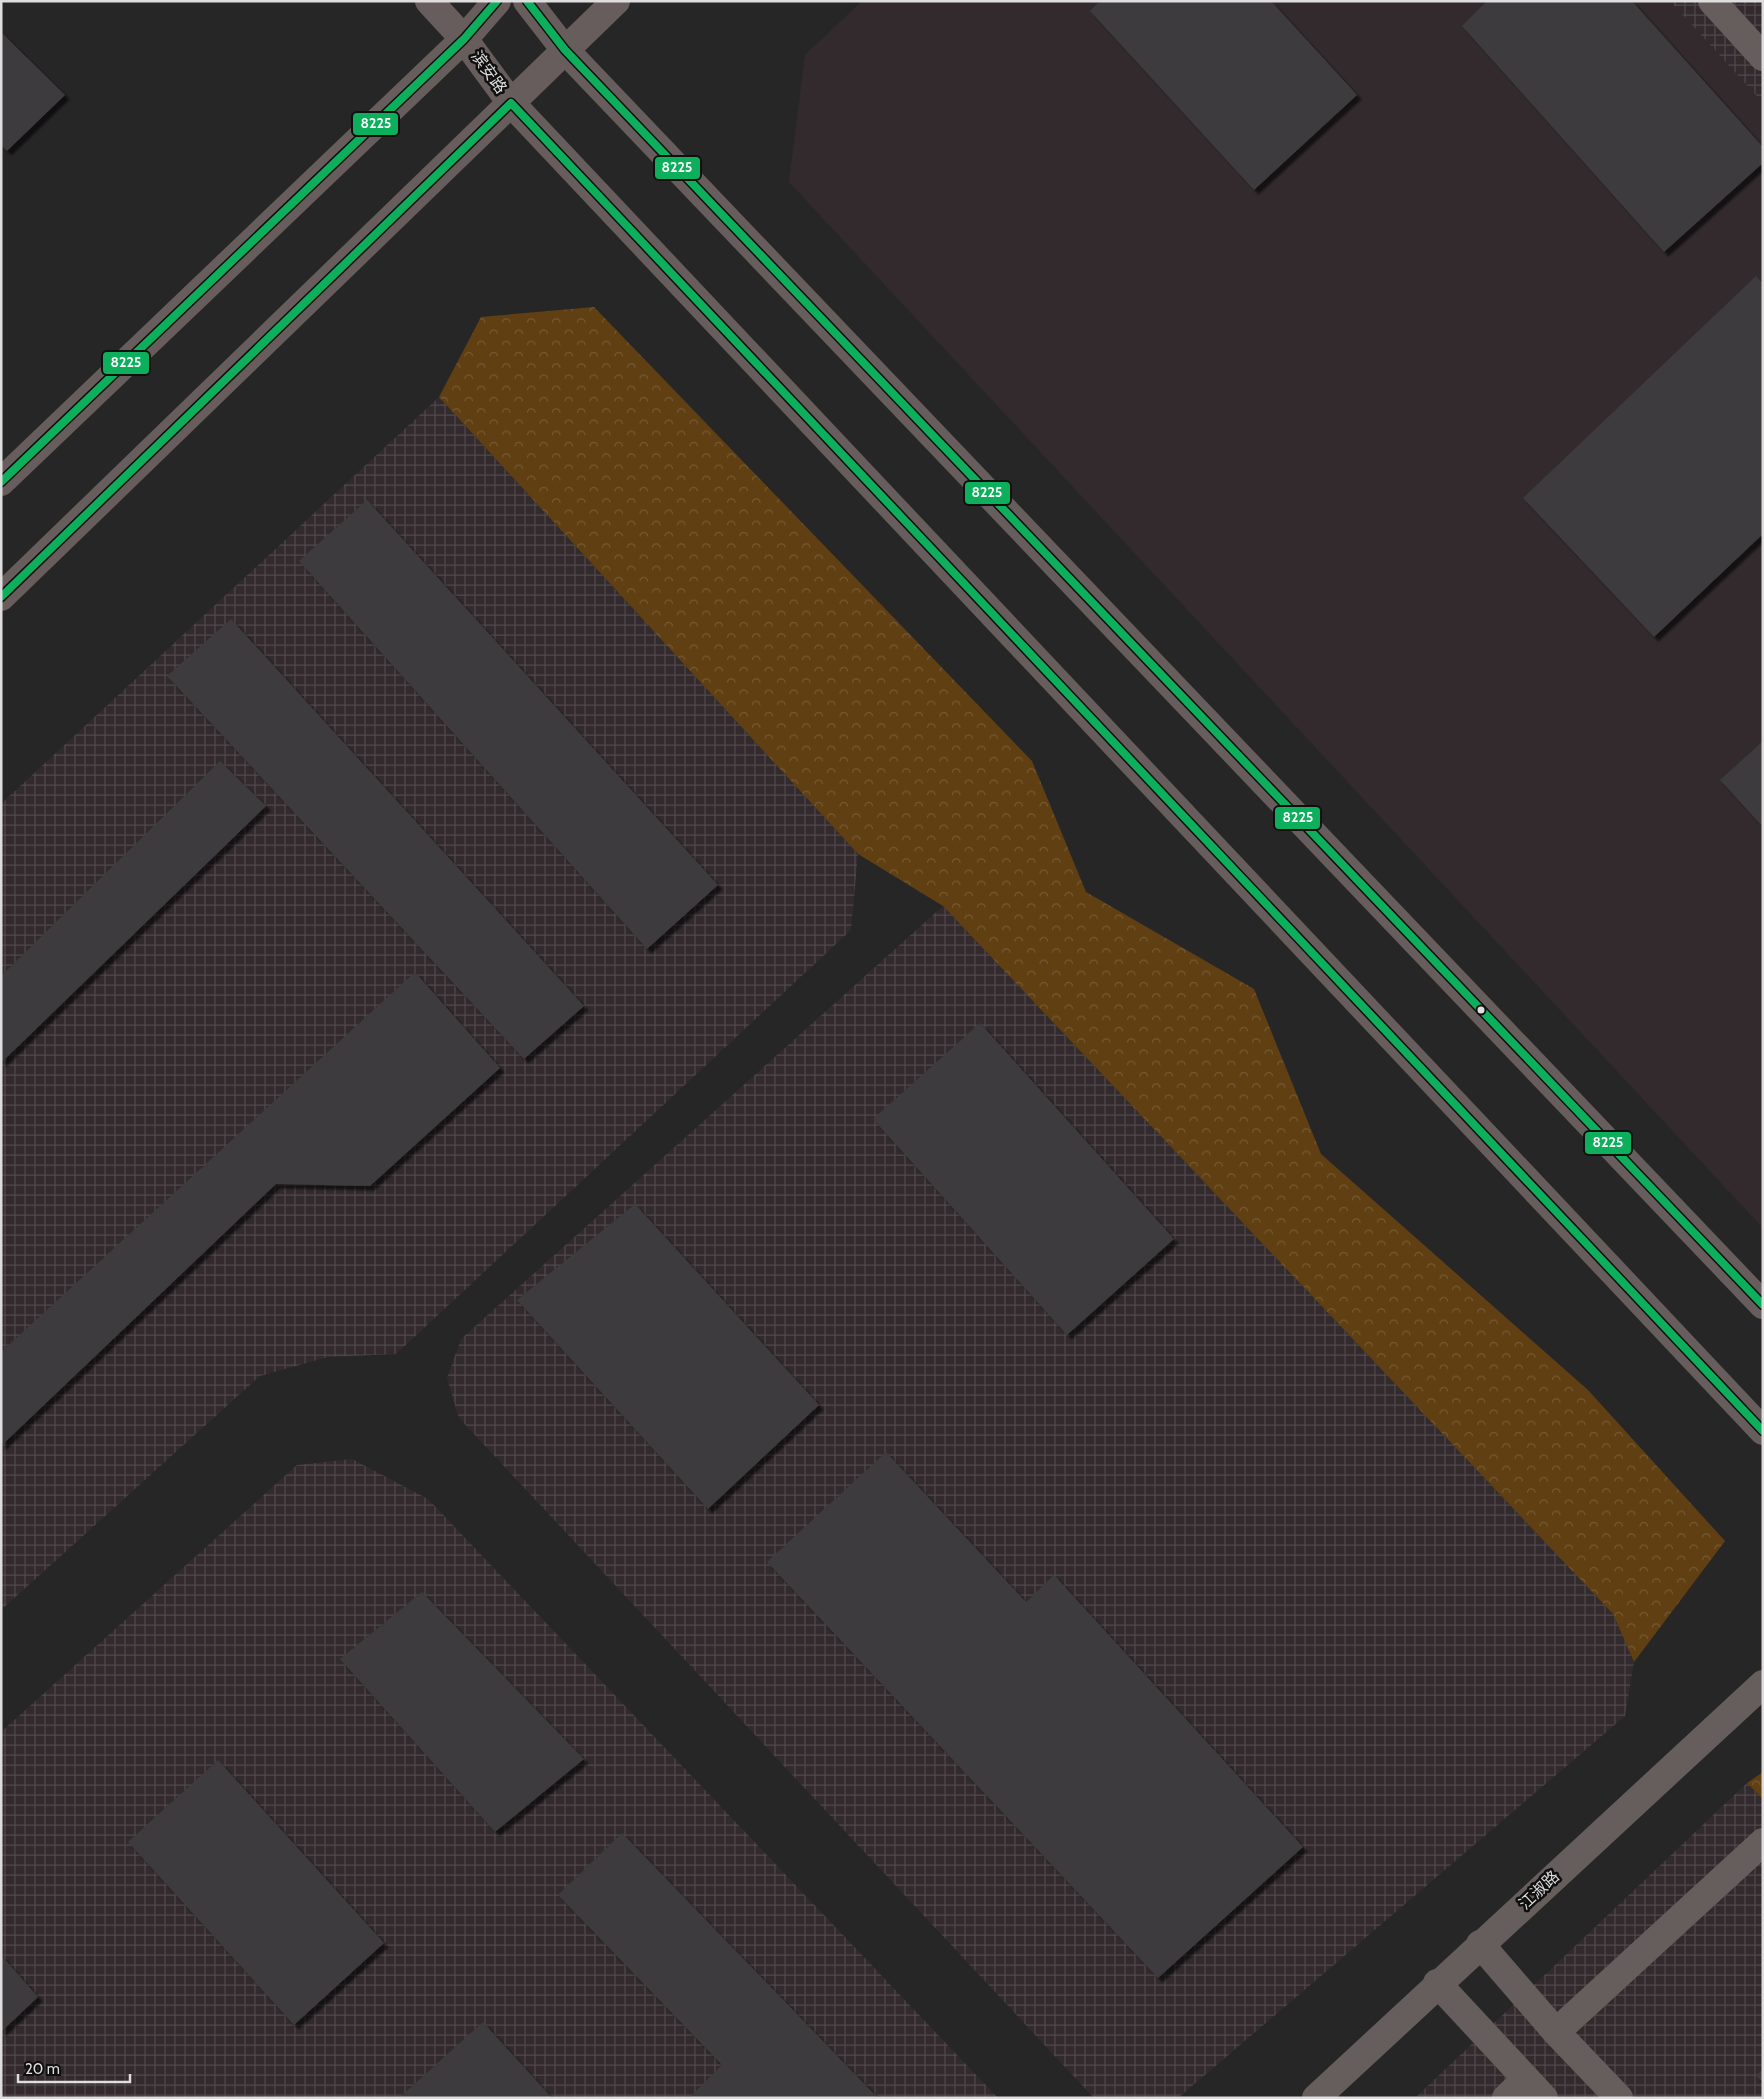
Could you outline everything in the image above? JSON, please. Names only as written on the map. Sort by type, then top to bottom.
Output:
[{"type":"main road","name":"滨安路","points":[[429,1],[464,38],[511,103],[1763,1431]]},
{"type":"main road","points":[[1,482],[464,38],[497,1]]},
{"type":"main road","points":[[527,1],[565,50],[1763,1305]]},
{"type":"main road","points":[[1,597],[616,1]]},
{"type":"street","points":[[1712,1],[1763,57]]},
{"type":"street","name":"江淑路","points":[[1316,2098],[1437,1983],[1763,1684]]},
{"type":"street","points":[[1556,2032],[1763,1842]]},
{"type":"street","points":[[1480,1944],[1556,2032],[1619,2098]]},
{"type":"street","points":[[1437,1983],[1535,2088],[1506,2098]]},
{"type":"shaded area","points":[[862,1],[1670,1],[1763,103],[1763,1228],[789,182],[805,55]]},
{"type":"shaded area","points":[[1670,1],[1763,1],[1763,103]]},
{"type":"shaded area","points":[[439,397],[858,854],[851,930],[396,1354],[328,1357],[260,1376],[1,1610],[1,804]]},
{"type":"shaded area","points":[[943,906],[1613,1614],[1634,1662],[1625,1716],[1178,2098],[1094,2098],[459,1418],[447,1378],[461,1339]]},
{"type":"shaded area","points":[[352,1459],[428,1499],[998,2098],[1,2098],[1,1732],[297,1465]]},
{"type":"shaded area","points":[[1747,1783],[1763,1799],[1763,2098],[1415,2098]]},
{"type":"green space","points":[[594,307],[1032,761],[1086,892],[1254,989],[1321,1154],[1588,1390],[1725,1541],[1634,1662],[1613,1614],[943,906],[858,854],[439,397],[481,317]]},
{"type":"green space","points":[[1763,1772],[1763,1799],[1747,1783]]},
{"type":"building","points":[[1100,1],[1271,1],[1357,95],[1254,190],[1090,11]]},
{"type":"building","points":[[1487,1],[1632,1],[1763,147],[1763,163],[1664,252],[1462,26]]},
{"type":"building","points":[[1,32],[65,95],[7,151],[1,145]]},
{"type":"building","points":[[1756,276],[1763,284],[1763,534],[1654,637],[1523,498]]},
{"type":"building","points":[[367,500],[718,885],[647,949],[299,561]]},
{"type":"building","points":[[231,619],[584,1006],[524,1059],[167,676]]},
{"type":"building","points":[[1763,741],[1763,827],[1720,780]]},
{"type":"building","points":[[220,761],[266,806],[1,1063],[1,976]]},
{"type":"building","points":[[415,972],[500,1068],[370,1186],[276,1184],[1,1446],[1,1352]]},
{"type":"building","points":[[980,1023],[1174,1239],[1067,1335],[873,1119]]},
{"type":"building","points":[[635,1204],[819,1405],[708,1509],[517,1300]]},
{"type":"building","points":[[886,1452],[1026,1602],[1054,1575],[1303,1847],[1158,1978],[767,1562]]},
{"type":"building","points":[[422,1592],[584,1759],[495,1832],[340,1659]]},
{"type":"building","points":[[218,1760],[384,1943],[294,2025],[128,1842]]},
{"type":"building","points":[[622,1833],[878,2098],[689,2098],[722,2065],[558,1895]]},
{"type":"building","points":[[1,1955],[38,1997],[1,2032]]},
{"type":"building","points":[[483,2022],[552,2098],[399,2098]]},
{"type":"building","points":[[1763,2069],[1763,2082],[1756,2076]]},
{"type":"transit line","name":"8225","points":[[1,482],[464,39],[497,1]]},
{"type":"transit line","name":"8225","points":[[527,1],[565,50],[1763,1305]]},
{"type":"transit line","name":"8225","points":[[1,597],[511,103],[1763,1431]]}]
